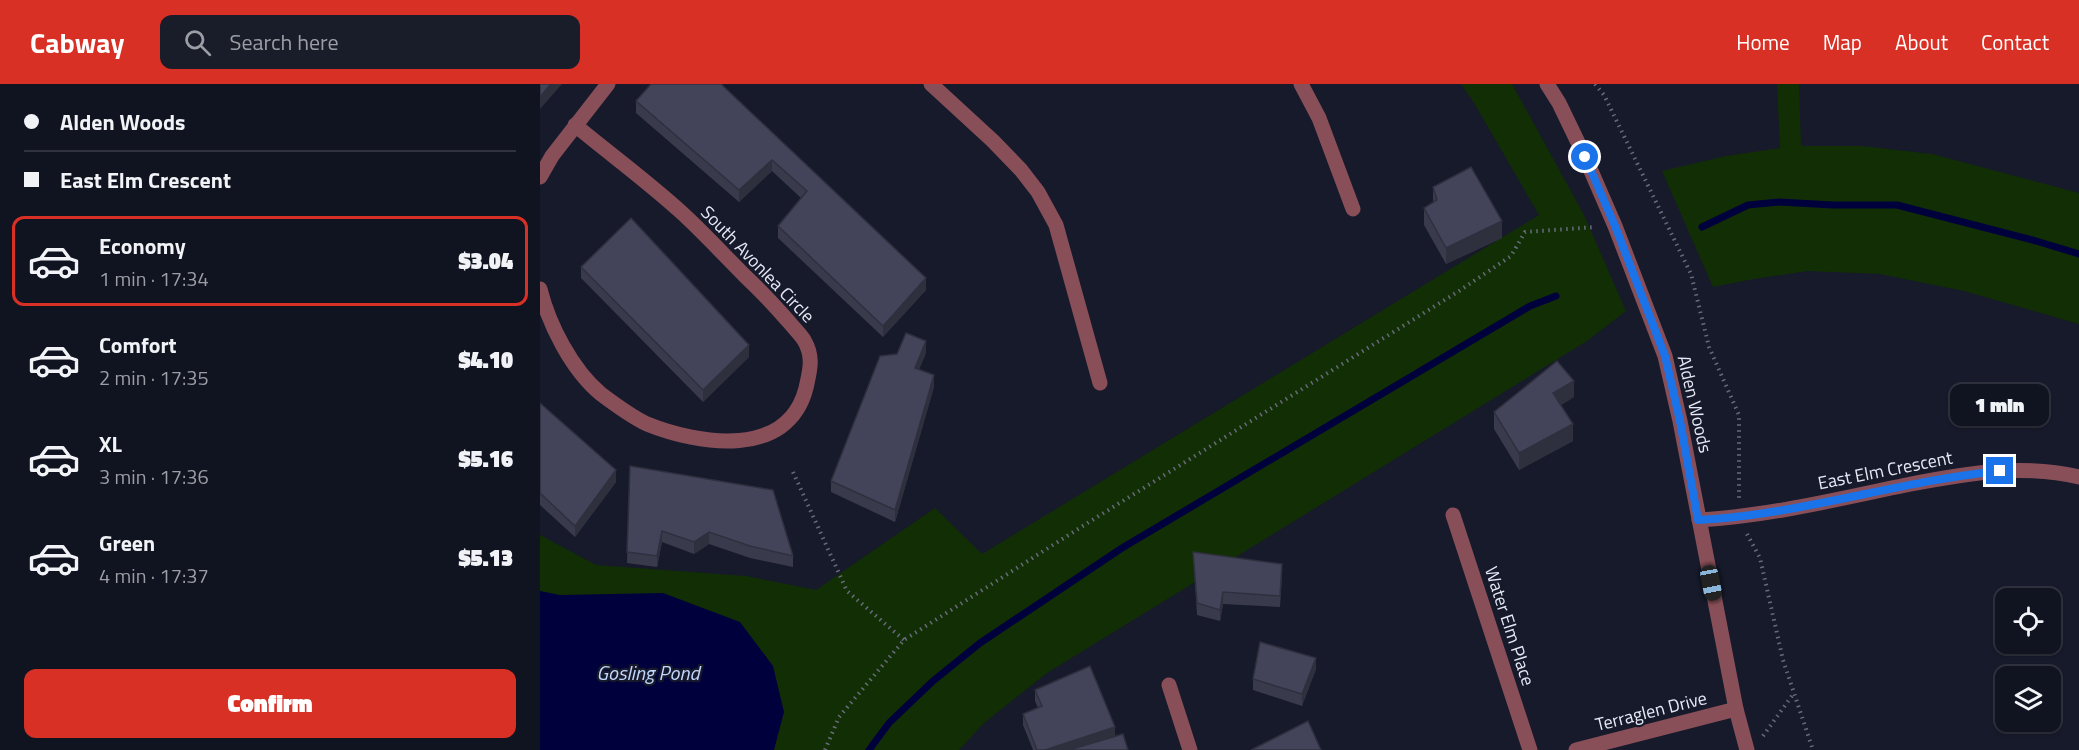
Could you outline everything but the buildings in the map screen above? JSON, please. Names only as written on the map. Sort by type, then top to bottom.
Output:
[{"type":"street","points":[[540,177],[575,125],[609,84]]},
{"type":"street","points":[[931,84],[993,141],[1021,170],[1038,192],[1056,225],[1100,383]]},
{"type":"street","points":[[1301,84],[1319,118],[1353,209]]},
{"type":"street","name":"Alden Woods","points":[[1547,84],[1575,135],[1615,226],[1665,356],[1746,749]]},
{"type":"street","name":"South Avonlea Circle","points":[[540,289],[544,307],[561,342],[579,369],[600,393],[645,423],[703,440],[741,441],[765,435],[787,422],[802,402],[812,365],[804,340],[768,298],[681,212],[575,125]]},
{"type":"street","name":"East Elm Crescent","points":[[1698,520],[1739,518],[1962,475],[2018,470],[2079,477]]},
{"type":"street","name":"Water Elm Place","points":[[1453,515],[1530,750]]},
{"type":"street","points":[[1169,685],[1190,750]]},
{"type":"street","name":"Terraglen Drive","points":[[1576,750],[1736,709]]},
{"type":"path","points":[[1595,84],[1604,94],[1691,274],[1709,347],[1738,415],[1739,518],[1760,558],[1783,660],[1813,750]]},
{"type":"path","points":[[825,750],[839,717],[904,640],[1460,291],[1511,256],[1525,232],[1615,226]]},
{"type":"path","points":[[794,472],[847,591],[904,640]]},
{"type":"path","points":[[1746,749],[1760,741],[1795,693]]},
{"type":"green space","points":[[1461,84],[1512,84],[1584,215],[1626,311],[1587,341],[1047,673],[984,723],[959,750],[540,750],[540,535],[596,565],[746,576],[816,590],[935,508],[982,554],[1539,215]]},
{"type":"green space","points":[[1777,84],[1799,84],[1801,146],[1862,146],[1932,154],[2079,193],[2079,324],[1964,291],[1880,274],[1807,271],[1713,287],[1662,171],[1726,156],[1780,148]]},
{"type":"water","name":"Gosling Pond","points":[[540,591],[560,595],[663,593],[740,622],[773,666],[784,712],[774,750],[540,750]]},
{"type":"waterway","points":[[1702,227],[1748,205],[1779,202],[1897,205],[2079,254]]},
{"type":"waterway","points":[[869,750],[889,723],[933,681],[980,643],[1122,548],[1530,306],[1556,296]]},
{"type":"route","points":[[1585,157],[1640,287],[1665,356],[1680,421],[1698,520],[1739,518],[1962,475],[2000,471]]}]
